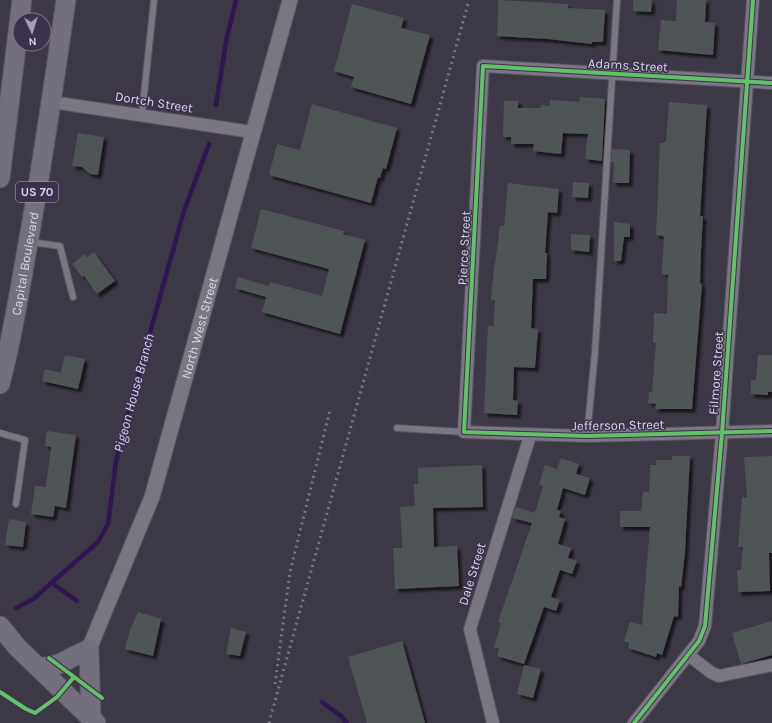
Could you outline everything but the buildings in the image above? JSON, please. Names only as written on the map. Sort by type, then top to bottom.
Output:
[{"type":"main road","name":"Capital Boulevard","points":[[0,384],[11,338],[28,242],[52,102],[66,0]]},
{"type":"main road","points":[[0,81],[22,3]]},
{"type":"main road","points":[[0,178],[22,3]]},
{"type":"main road","points":[[0,626],[17,647],[93,721]]},
{"type":"main road","points":[[40,668],[58,664],[89,649],[93,721]]},
{"type":"street","name":"North West Street","points":[[89,649],[152,497],[252,132],[290,0]]},
{"type":"street","name":"Filmore Street","points":[[634,723],[699,641],[705,626],[722,433],[753,0]]},
{"type":"street","name":"Adams Street","points":[[484,66],[772,83]]},
{"type":"street","name":"Pierce Street","points":[[464,432],[484,66]]},
{"type":"street","name":"Dortch Street","points":[[52,102],[142,114],[252,132]]},
{"type":"street","name":"Jefferson Street","points":[[464,432],[530,436],[588,436],[772,431]]},
{"type":"street","name":"Dale Street","points":[[493,723],[470,629],[530,436]]},
{"type":"street","points":[[688,655],[712,673],[719,676],[772,665]]},
{"type":"lane","points":[[142,114],[154,0]]},
{"type":"lane","points":[[588,436],[595,352],[617,0]]},
{"type":"lane","points":[[28,242],[60,246],[73,296]]},
{"type":"lane","points":[[397,428],[464,432]]},
{"type":"lane","points":[[0,433],[25,440],[16,504]]},
{"type":"waterway","name":"Pigeon House Branch","points":[[216,105],[226,42],[236,0]]},
{"type":"waterway","name":"Pigeon House Branch","points":[[16,608],[33,599],[98,542],[108,524],[116,462],[127,415],[184,211],[209,144]]},
{"type":"waterway","points":[[52,583],[77,601]]},
{"type":"waterway","points":[[322,702],[341,716],[347,723]]},
{"type":"railway","points":[[269,723],[469,0]]},
{"type":"railway","points":[[275,684],[290,572],[330,410]]},
{"type":"cycle path","points":[[634,723],[699,641],[705,626],[722,433],[753,0]]},
{"type":"cycle path","points":[[772,83],[483,66],[464,432],[587,436],[772,431]]},
{"type":"cycle path","points":[[49,658],[102,698]]},
{"type":"cycle path","points":[[0,692],[26,709],[35,713],[57,697],[74,677]]}]
